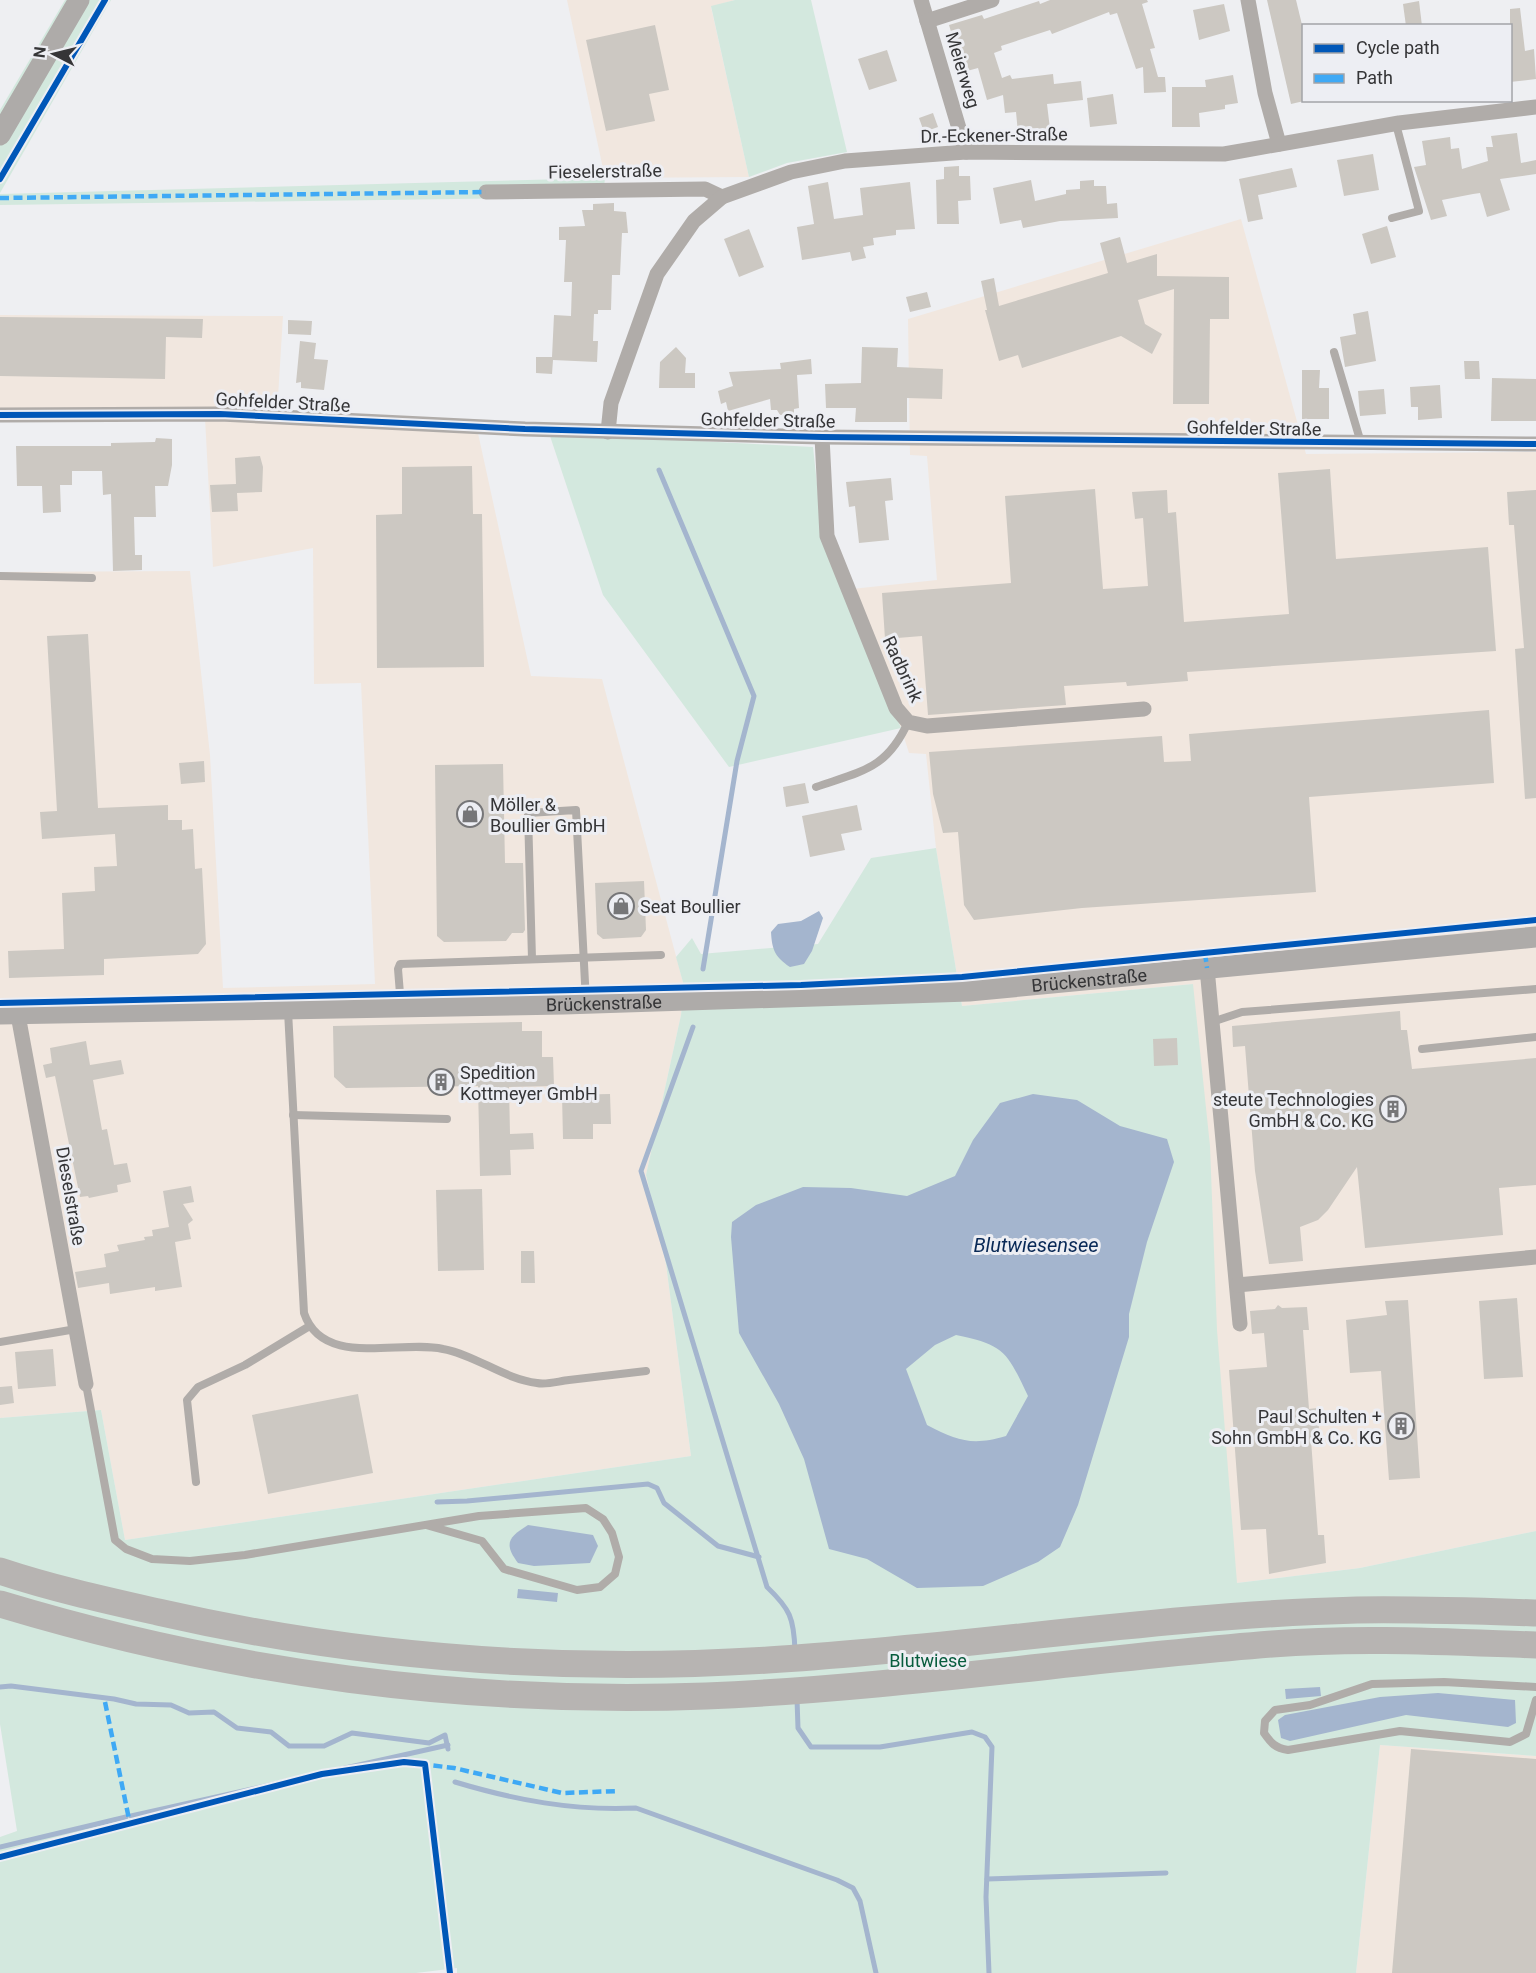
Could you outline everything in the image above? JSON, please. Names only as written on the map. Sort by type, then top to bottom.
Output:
[{"type":"highway","points":[[0,1571],[120,1603],[215,1625],[334,1646],[437,1657],[594,1665],[768,1660],[1263,1615],[1357,1610],[1536,1613]]},
{"type":"highway","points":[[0,1604],[169,1649],[333,1677],[456,1691],[546,1695],[639,1697],[821,1688],[1272,1644],[1350,1640],[1536,1645]]},
{"type":"main road","points":[[0,135],[79,0]]},
{"type":"main road","name":"Brückenstraße","points":[[9,1015],[586,1004],[969,991],[1536,936]]},
{"type":"street","name":"Meierweg","points":[[921,0],[966,152]]},
{"type":"street","points":[[927,21],[992,0]]},
{"type":"street","points":[[1248,0],[1265,93],[1279,144]]},
{"type":"street","name":"Dr.-Eckener-Straße","points":[[608,432],[611,403],[657,274],[694,221],[722,197],[791,172],[845,161],[966,152],[1224,154],[1396,124],[1536,107]]},
{"type":"street","name":"Fieselerstraße","points":[[486,192],[705,189],[722,197]]},
{"type":"street","name":"Gohfelder Straße","points":[[0,415],[220,414],[608,432],[822,437],[1536,444]]},
{"type":"street","name":"Radbrink","points":[[822,437],[827,536],[896,708],[908,722],[927,726],[1144,709]]},
{"type":"street","points":[[1207,968],[1240,1324]]},
{"type":"street","name":"Dieselstraße","points":[[9,1015],[86,1384]]},
{"type":"street","points":[[1238,1285],[1536,1257]]},
{"type":"lane","points":[[1392,218],[1419,211],[1396,124]]},
{"type":"lane","points":[[1334,352],[1361,444]]},
{"type":"lane","points":[[0,576],[92,578]]},
{"type":"lane","points":[[816,787],[872,767],[898,744],[908,722]]},
{"type":"lane","points":[[532,959],[528,813],[576,810],[586,1004]]},
{"type":"lane","points":[[401,1008],[398,969],[400,964],[661,955]]},
{"type":"lane","points":[[1212,1022],[1242,1012],[1536,989]]},
{"type":"lane","points":[[288,1010],[304,1313],[308,1328],[320,1337],[342,1346],[363,1349],[442,1348],[516,1378],[539,1384],[646,1371]]},
{"type":"lane","points":[[1422,1049],[1536,1037]]},
{"type":"lane","points":[[293,1115],[447,1119]]},
{"type":"lane","points":[[196,1482],[187,1400],[198,1388],[245,1365],[308,1328]]},
{"type":"lane","points":[[0,1342],[76,1329]]},
{"type":"lane","points":[[86,1384],[115,1540],[126,1549],[152,1559],[190,1561],[245,1555],[426,1525],[522,1511],[586,1508],[603,1519],[612,1533],[619,1557],[615,1574],[600,1587],[577,1590],[504,1569],[482,1541],[426,1525]]},
{"type":"lane","points":[[1536,1687],[1444,1682],[1372,1684],[1310,1705],[1275,1710],[1265,1721],[1264,1732],[1277,1748],[1288,1750],[1400,1731],[1510,1742],[1526,1734],[1536,1701]]},
{"type":"shaded area","points":[[567,0],[735,0],[711,7],[749,177],[605,178]]},
{"type":"shaded area","points":[[1241,219],[1306,454],[1536,452],[1536,1531],[1360,1568],[1138,1595],[1193,984],[962,1006],[936,848],[926,754],[909,753],[901,728],[842,590],[937,580],[927,456],[910,455],[908,319]]},
{"type":"shaded area","points":[[0,315],[283,316],[277,413],[476,424],[531,676],[602,679],[684,986],[681,1015],[646,1175],[666,1264],[691,1456],[125,1540],[101,1410],[0,1418],[0,572],[190,571],[210,755],[223,988],[375,984],[361,683],[314,684],[313,548],[213,567],[205,418],[0,408]]},
{"type":"shaded area","points":[[1380,1745],[1536,1756],[1536,1973],[1356,1973]]},
{"type":"green space","points":[[65,0],[111,0],[0,193],[0,110]]},
{"type":"green space","points":[[735,0],[811,0],[847,152],[787,163],[749,177],[711,6]]},
{"type":"green space","points":[[605,178],[603,197],[0,205],[0,194]]},
{"type":"green space","points":[[549,433],[813,447],[823,540],[901,728],[729,767],[603,595]]},
{"type":"green space","name":"Blutwiese","points":[[936,848],[962,1006],[1193,984],[1210,1146],[1217,1330],[1237,1583],[1360,1568],[1536,1531],[1536,1756],[1380,1745],[1356,1973],[457,1973],[457,1968],[416,1973],[0,1973],[0,1837],[17,1831],[0,1724],[0,1418],[101,1410],[125,1540],[691,1456],[666,1264],[646,1175],[681,1015],[684,986],[676,957],[692,938],[701,954],[818,944],[871,858]]},
{"type":"water","points":[[819,911],[823,918],[812,951],[804,964],[790,967],[775,952],[771,932],[778,924],[801,921]]},
{"type":"water","name":"Blutwiesensee","points":[[1033,1094],[1077,1100],[1120,1126],[1167,1139],[1174,1162],[1147,1242],[1129,1314],[1129,1337],[1078,1505],[1060,1547],[1038,1562],[983,1586],[917,1588],[867,1559],[829,1549],[804,1459],[779,1404],[739,1333],[731,1237],[732,1222],[756,1205],[803,1187],[851,1188],[907,1196],[955,1176],[973,1140],[1000,1103]],"holes":[[[956,1335],[995,1347],[1009,1360],[1028,1396],[1006,1436],[984,1441],[965,1440],[927,1425],[906,1369],[935,1345]]]},
{"type":"water","points":[[528,1525],[593,1535],[598,1546],[590,1563],[534,1566],[518,1563],[513,1556],[510,1541],[516,1533]]},
{"type":"water","points":[[518,1589],[558,1593],[557,1602],[517,1598]]},
{"type":"water","points":[[1320,1687],[1321,1696],[1286,1699],[1285,1689]]},
{"type":"water","points":[[1438,1693],[1515,1700],[1516,1723],[1508,1727],[1406,1715],[1290,1741],[1281,1738],[1278,1720],[1285,1715],[1380,1697]]},
{"type":"building","points":[[1050,0],[1147,0],[1148,2],[1142,4],[1155,48],[1150,49],[1158,77],[1165,77],[1166,92],[1144,93],[1143,67],[1136,69],[1117,13],[1110,15],[1109,12],[1052,34],[1050,30],[1001,46],[1002,50],[994,53],[1002,78],[1010,75],[1012,79],[1053,74],[1054,84],[1081,81],[1083,100],[1047,104],[1050,129],[1018,133],[1016,112],[1005,113],[1003,95],[987,100],[978,68],[967,71],[964,64],[961,65],[949,25],[982,15],[984,19],[1039,1],[1040,4]]},
{"type":"building","points":[[1267,0],[1296,0],[1302,25],[1302,101],[1291,104]]},
{"type":"building","points":[[1419,1],[1422,24],[1406,24],[1403,4]]},
{"type":"building","points":[[1224,4],[1230,31],[1199,40],[1193,10]]},
{"type":"building","points":[[1520,8],[1525,51],[1534,49],[1536,79],[1512,82],[1510,9]]},
{"type":"building","points":[[655,25],[669,90],[649,94],[655,121],[606,131],[586,40]]},
{"type":"building","points":[[887,50],[897,81],[869,90],[858,59]]},
{"type":"building","points":[[1233,75],[1238,103],[1225,105],[1225,109],[1199,113],[1200,127],[1172,127],[1172,87],[1206,87],[1205,80]]},
{"type":"building","points":[[1113,94],[1117,124],[1090,127],[1087,98]]},
{"type":"building","points":[[933,113],[938,127],[924,132],[919,118]]},
{"type":"building","points":[[1517,133],[1521,163],[1536,160],[1536,174],[1500,179],[1510,210],[1487,217],[1480,193],[1442,200],[1447,216],[1431,220],[1414,167],[1426,165],[1422,141],[1450,137],[1451,149],[1459,148],[1462,169],[1488,161],[1486,147],[1493,147],[1491,136]]},
{"type":"building","points":[[1373,154],[1379,190],[1344,196],[1337,160]]},
{"type":"building","points":[[959,166],[959,176],[970,176],[971,200],[958,201],[959,224],[937,224],[936,180],[944,179],[944,167]]},
{"type":"building","points":[[1292,168],[1297,187],[1258,195],[1263,219],[1248,222],[1239,179]]},
{"type":"building","points":[[1031,180],[1035,201],[1066,194],[1066,190],[1080,189],[1080,181],[1094,180],[1094,186],[1106,186],[1107,204],[1117,203],[1118,218],[1060,221],[1023,228],[1021,220],[1000,224],[993,188]]},
{"type":"building","points":[[828,182],[834,219],[863,215],[860,188],[910,182],[915,229],[896,230],[896,235],[873,238],[874,245],[863,247],[866,258],[852,261],[850,252],[802,260],[797,227],[814,224],[808,186]]},
{"type":"building","points":[[614,203],[614,211],[626,212],[628,233],[622,233],[620,275],[612,275],[611,310],[598,310],[598,314],[594,314],[593,341],[598,341],[597,362],[553,360],[552,374],[536,373],[536,357],[552,357],[554,315],[571,316],[572,282],[564,282],[566,240],[559,240],[559,227],[585,226],[582,210],[593,210],[593,204]]},
{"type":"building","points":[[1387,226],[1396,257],[1371,264],[1362,234]]},
{"type":"building","points":[[749,229],[764,267],[739,277],[724,239]]},
{"type":"building","points":[[1120,237],[1127,263],[1157,254],[1157,276],[1229,277],[1229,319],[1210,319],[1209,404],[1173,404],[1174,289],[1138,300],[1145,324],[1162,334],[1152,354],[1121,336],[1022,368],[1018,355],[999,361],[985,310],[987,310],[981,281],[994,278],[999,306],[1108,273],[1100,243]]},
{"type":"building","points":[[927,292],[931,307],[910,312],[906,297]]},
{"type":"building","points":[[1368,311],[1376,361],[1345,367],[1340,337],[1356,334],[1353,314]]},
{"type":"building","points":[[0,317],[203,319],[202,338],[166,337],[165,379],[0,376]]},
{"type":"building","points":[[288,320],[312,321],[311,335],[288,334]]},
{"type":"building","points":[[300,341],[316,343],[314,359],[328,360],[324,390],[301,388],[301,382],[296,383]]},
{"type":"building","points":[[676,347],[686,358],[685,373],[695,373],[695,388],[659,388],[660,362]]},
{"type":"building","points":[[862,347],[898,348],[897,367],[943,369],[942,399],[907,398],[907,422],[855,422],[856,408],[826,408],[825,384],[861,383]]},
{"type":"building","points":[[811,359],[812,374],[797,375],[799,408],[794,409],[794,414],[780,415],[777,410],[771,410],[770,399],[728,411],[726,402],[721,404],[718,391],[733,386],[729,372],[781,369],[780,363]]},
{"type":"building","points":[[1464,361],[1479,361],[1480,379],[1465,379]]},
{"type":"building","points":[[1302,370],[1320,370],[1319,388],[1329,388],[1329,419],[1302,419]]},
{"type":"building","points":[[1492,378],[1536,379],[1536,421],[1491,421]]},
{"type":"building","points":[[1440,385],[1442,418],[1418,420],[1418,407],[1411,407],[1410,387]]},
{"type":"building","points":[[1384,389],[1386,414],[1360,416],[1358,391]]},
{"type":"building","points":[[156,438],[172,439],[172,465],[168,486],[155,486],[156,517],[134,517],[135,555],[142,555],[142,570],[113,571],[111,494],[103,495],[102,471],[72,471],[72,485],[60,485],[61,512],[43,513],[42,486],[17,486],[16,446],[111,446],[111,443],[155,442]]},
{"type":"building","points":[[260,456],[263,467],[262,492],[237,493],[238,511],[212,512],[210,485],[236,484],[235,458]]},
{"type":"building","points":[[472,466],[473,514],[482,514],[484,667],[377,668],[376,515],[402,514],[402,467]]},
{"type":"building","points":[[1330,469],[1336,559],[1488,547],[1496,651],[1187,672],[1188,681],[1127,686],[1126,682],[1064,686],[1066,705],[928,715],[922,636],[885,639],[882,593],[1011,583],[1005,496],[1095,489],[1103,589],[1148,586],[1143,518],[1135,519],[1132,492],[1167,490],[1168,513],[1176,512],[1184,622],[1289,614],[1278,473]]},
{"type":"building","points":[[891,478],[893,500],[885,501],[889,540],[859,543],[855,506],[849,507],[846,482]]},
{"type":"building","points":[[1536,490],[1536,798],[1525,799],[1515,649],[1524,648],[1514,525],[1509,525],[1507,492]]},
{"type":"building","points":[[88,634],[98,808],[168,805],[168,820],[182,820],[182,830],[193,829],[195,869],[202,868],[206,944],[198,954],[104,959],[104,975],[9,978],[8,951],[64,949],[62,893],[95,891],[94,867],[117,866],[115,834],[42,839],[40,812],[57,811],[47,636]]},
{"type":"building","points":[[1489,710],[1494,783],[1309,797],[1316,892],[1082,908],[974,920],[964,905],[958,832],[943,833],[933,794],[929,752],[1162,736],[1164,762],[1191,761],[1189,734]]},
{"type":"building","points":[[204,761],[205,782],[181,784],[179,763]]},
{"type":"building","name":"Möller & Boullier GmbH","points":[[503,764],[505,863],[523,863],[525,930],[523,933],[512,933],[506,941],[444,942],[437,936],[435,765]]},
{"type":"building","points":[[805,783],[809,803],[786,807],[783,787]]},
{"type":"building","points":[[857,805],[862,830],[841,834],[845,850],[810,857],[802,816]]},
{"type":"building","name":"Seat Boullier","points":[[644,881],[646,930],[641,937],[603,939],[597,934],[595,883]]},
{"type":"building","name":"steute Technologies GmbH & Co. KG","points":[[1400,1011],[1401,1030],[1407,1030],[1412,1069],[1536,1058],[1536,1185],[1499,1188],[1503,1235],[1365,1248],[1357,1167],[1328,1210],[1318,1220],[1300,1227],[1303,1261],[1269,1264],[1255,1171],[1245,1046],[1233,1047],[1232,1026]]},
{"type":"building","name":"Spedition Kottmeyer GmbH","points":[[522,1022],[522,1031],[542,1031],[542,1057],[553,1057],[554,1086],[509,1087],[510,1134],[533,1133],[534,1149],[510,1150],[511,1175],[480,1176],[478,1086],[346,1088],[334,1077],[333,1026]]},
{"type":"building","points":[[1177,1038],[1178,1065],[1154,1066],[1153,1039]]},
{"type":"building","points":[[86,1041],[90,1065],[121,1060],[124,1074],[93,1080],[102,1130],[107,1129],[114,1165],[127,1163],[131,1182],[117,1185],[118,1192],[89,1198],[88,1196],[80,1197],[55,1076],[46,1078],[43,1065],[52,1063],[50,1048]]},
{"type":"building","points":[[610,1094],[611,1124],[593,1124],[593,1139],[563,1139],[562,1095]]},
{"type":"building","points":[[191,1186],[194,1202],[183,1204],[193,1220],[188,1224],[191,1239],[175,1242],[182,1287],[155,1291],[155,1287],[110,1294],[109,1283],[78,1288],[75,1272],[106,1267],[104,1254],[119,1251],[117,1245],[145,1240],[144,1237],[153,1236],[152,1230],[169,1227],[163,1191]]},
{"type":"building","points":[[482,1189],[484,1270],[438,1271],[436,1190]]},
{"type":"building","points":[[521,1251],[534,1251],[535,1283],[521,1283]]},
{"type":"building","points":[[1517,1298],[1523,1377],[1484,1379],[1479,1301]]},
{"type":"building","name":"Paul Schulten + Sohn GmbH & Co. KG","points":[[1408,1300],[1420,1478],[1389,1480],[1381,1371],[1350,1373],[1346,1320],[1387,1315],[1385,1301]]},
{"type":"building","points":[[1278,1305],[1282,1308],[1307,1307],[1309,1330],[1303,1330],[1309,1409],[1317,1408],[1320,1439],[1311,1440],[1318,1535],[1324,1535],[1326,1563],[1269,1574],[1266,1529],[1241,1530],[1229,1370],[1267,1367],[1264,1333],[1252,1334],[1250,1311],[1275,1309]]},
{"type":"building","points":[[53,1349],[56,1386],[18,1389],[15,1352]]},
{"type":"building","points":[[12,1386],[14,1403],[0,1405],[0,1387]]},
{"type":"building","points":[[358,1394],[373,1473],[268,1494],[252,1415]]},
{"type":"building","points":[[1411,1749],[1536,1759],[1536,1973],[1392,1973]]},
{"type":"waterway","points":[[659,470],[754,696],[737,761],[703,969]]},
{"type":"waterway","points":[[693,1027],[641,1171],[767,1587],[786,1608],[792,1622],[795,1651]]},
{"type":"waterway","points":[[437,1502],[648,1484],[657,1488],[664,1503],[718,1546],[759,1557]]},
{"type":"waterway","points":[[0,1687],[11,1686],[114,1699],[136,1704],[171,1705],[189,1713],[214,1712],[237,1728],[271,1732],[289,1746],[324,1746],[352,1733],[429,1743],[445,1735],[448,1749]]},
{"type":"waterway","points":[[797,1699],[798,1728],[811,1747],[880,1747],[972,1732],[985,1737],[992,1747],[986,1897],[989,1973]]},
{"type":"waterway","points":[[131,1816],[448,1745]]},
{"type":"waterway","points":[[455,1782],[544,1803],[590,1808],[636,1808],[837,1880],[853,1888],[860,1901],[876,1973]]},
{"type":"waterway","points":[[0,1847],[126,1817]]},
{"type":"waterway","points":[[987,1879],[1166,1873]]},
{"type":"marked path","points":[[0,198],[486,192]]},
{"type":"marked path","points":[[1205,953],[1207,968]]},
{"type":"marked path","points":[[105,1702],[130,1824]]},
{"type":"marked path","points":[[420,1764],[454,1768],[562,1793],[619,1791]]},
{"type":"cycle path","points":[[0,179],[105,0]]},
{"type":"cycle path","points":[[0,415],[220,414],[525,429],[822,437],[1536,444]]},
{"type":"cycle path","points":[[0,1003],[801,985],[962,977],[1536,920]]},
{"type":"cycle path","points":[[0,1857],[322,1774],[404,1762],[425,1764],[450,1973]]},
{"type":"place","name":"Möller & Boullier GmbH","points":[[470,814]]},
{"type":"place","name":"Seat Boullier","points":[[621,906]]},
{"type":"place","name":"Spedition Kottmeyer GmbH","points":[[441,1082]]},
{"type":"place","name":"steute Technologies GmbH & Co. KG","points":[[1393,1109]]},
{"type":"place","name":"Paul Schulten + Sohn GmbH & Co. KG","points":[[1401,1426]]}]
